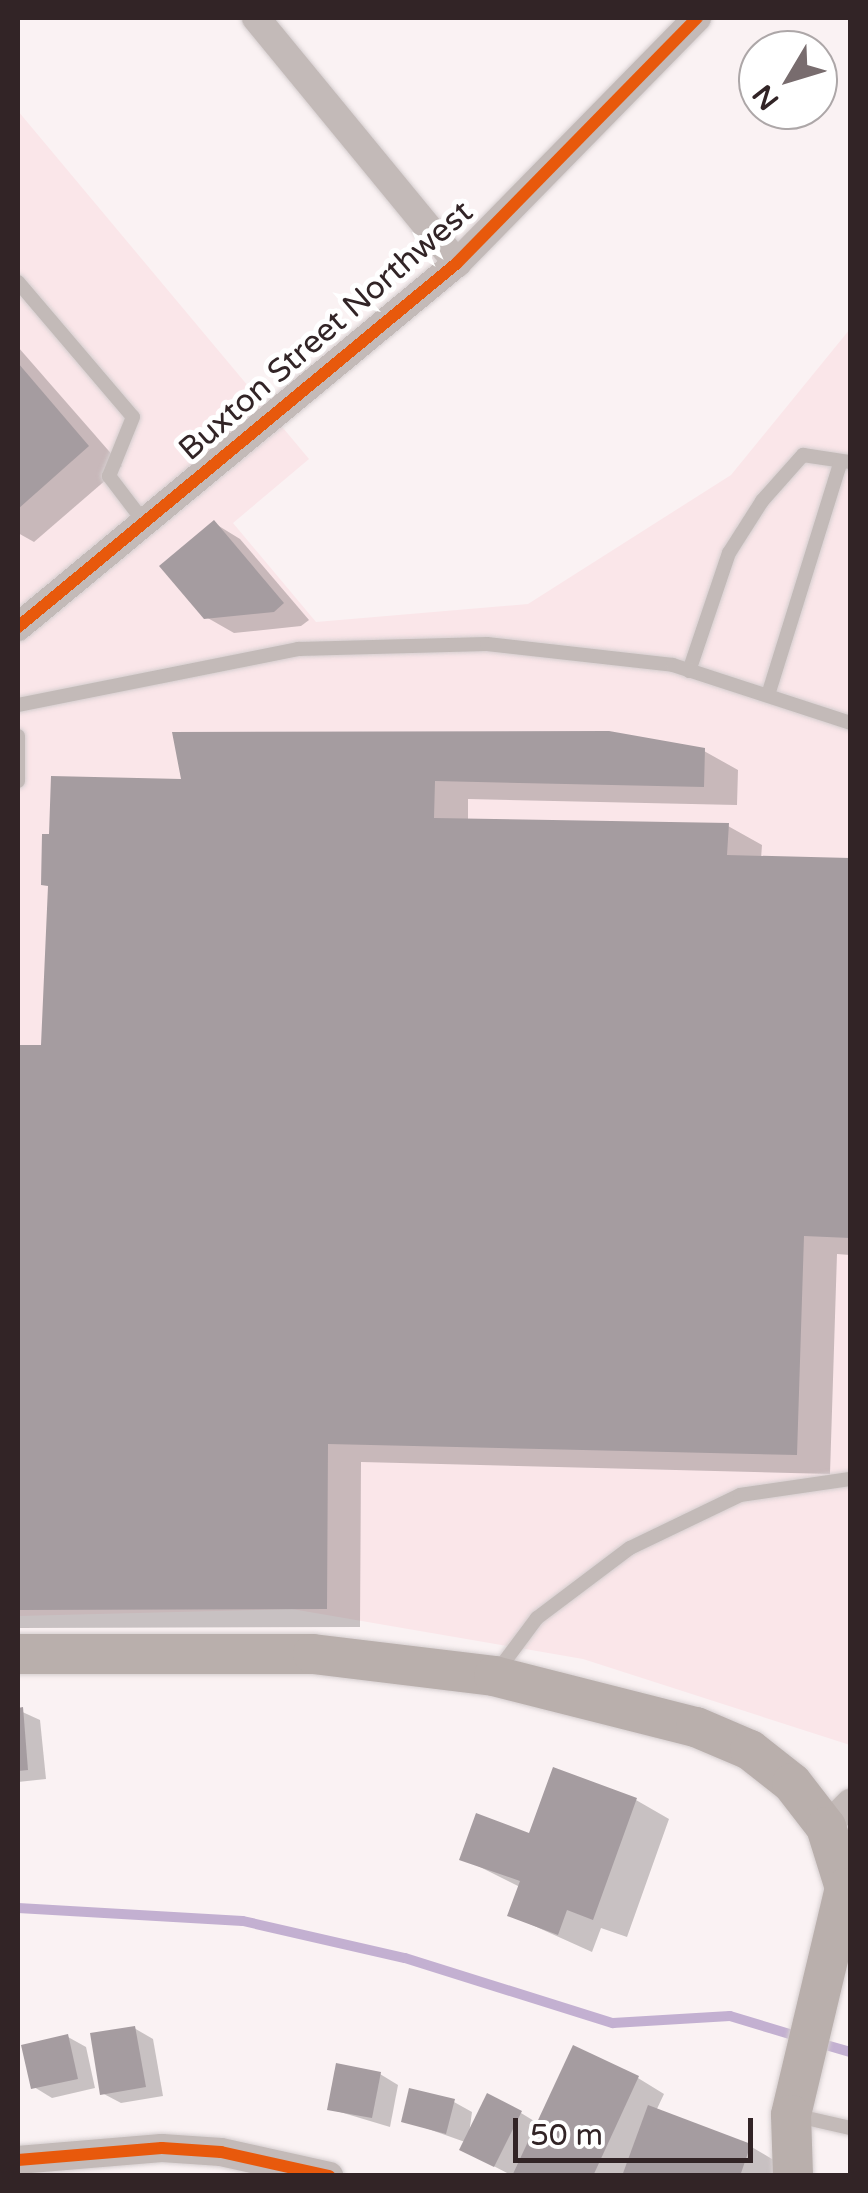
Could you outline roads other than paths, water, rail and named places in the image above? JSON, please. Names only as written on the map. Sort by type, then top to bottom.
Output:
[{"type":"main road","points":[[18,1654],[313,1654],[494,1676],[696,1727],[750,1750],[838,1815],[845,1888],[791,2115],[792,2176]]},
{"type":"street","points":[[256,18],[457,263]]},
{"type":"street","name":"Buxton Street Northwest","points":[[18,627],[457,263],[697,18]]},
{"type":"street","points":[[18,2160],[162,2148],[221,2152],[330,2176]]},
{"type":"lane","points":[[18,282],[133,416],[109,476],[144,522]]},
{"type":"lane","points":[[690,670],[730,554],[762,501],[802,454],[846,461],[768,695]]},
{"type":"lane","points":[[18,704],[298,649],[488,644],[690,670],[850,723]]},
{"type":"lane","points":[[18,736],[18,781]]},
{"type":"lane","points":[[494,1676],[537,1618],[630,1548],[740,1495],[850,1479]]},
{"type":"lane","points":[[791,2115],[850,2128]]},
{"type":"waterway","points":[[18,1908],[243,1921],[405,1958],[613,2023],[730,2016],[803,2038]]},
{"type":"waterway","points":[[819,2043],[850,2052]]}]
